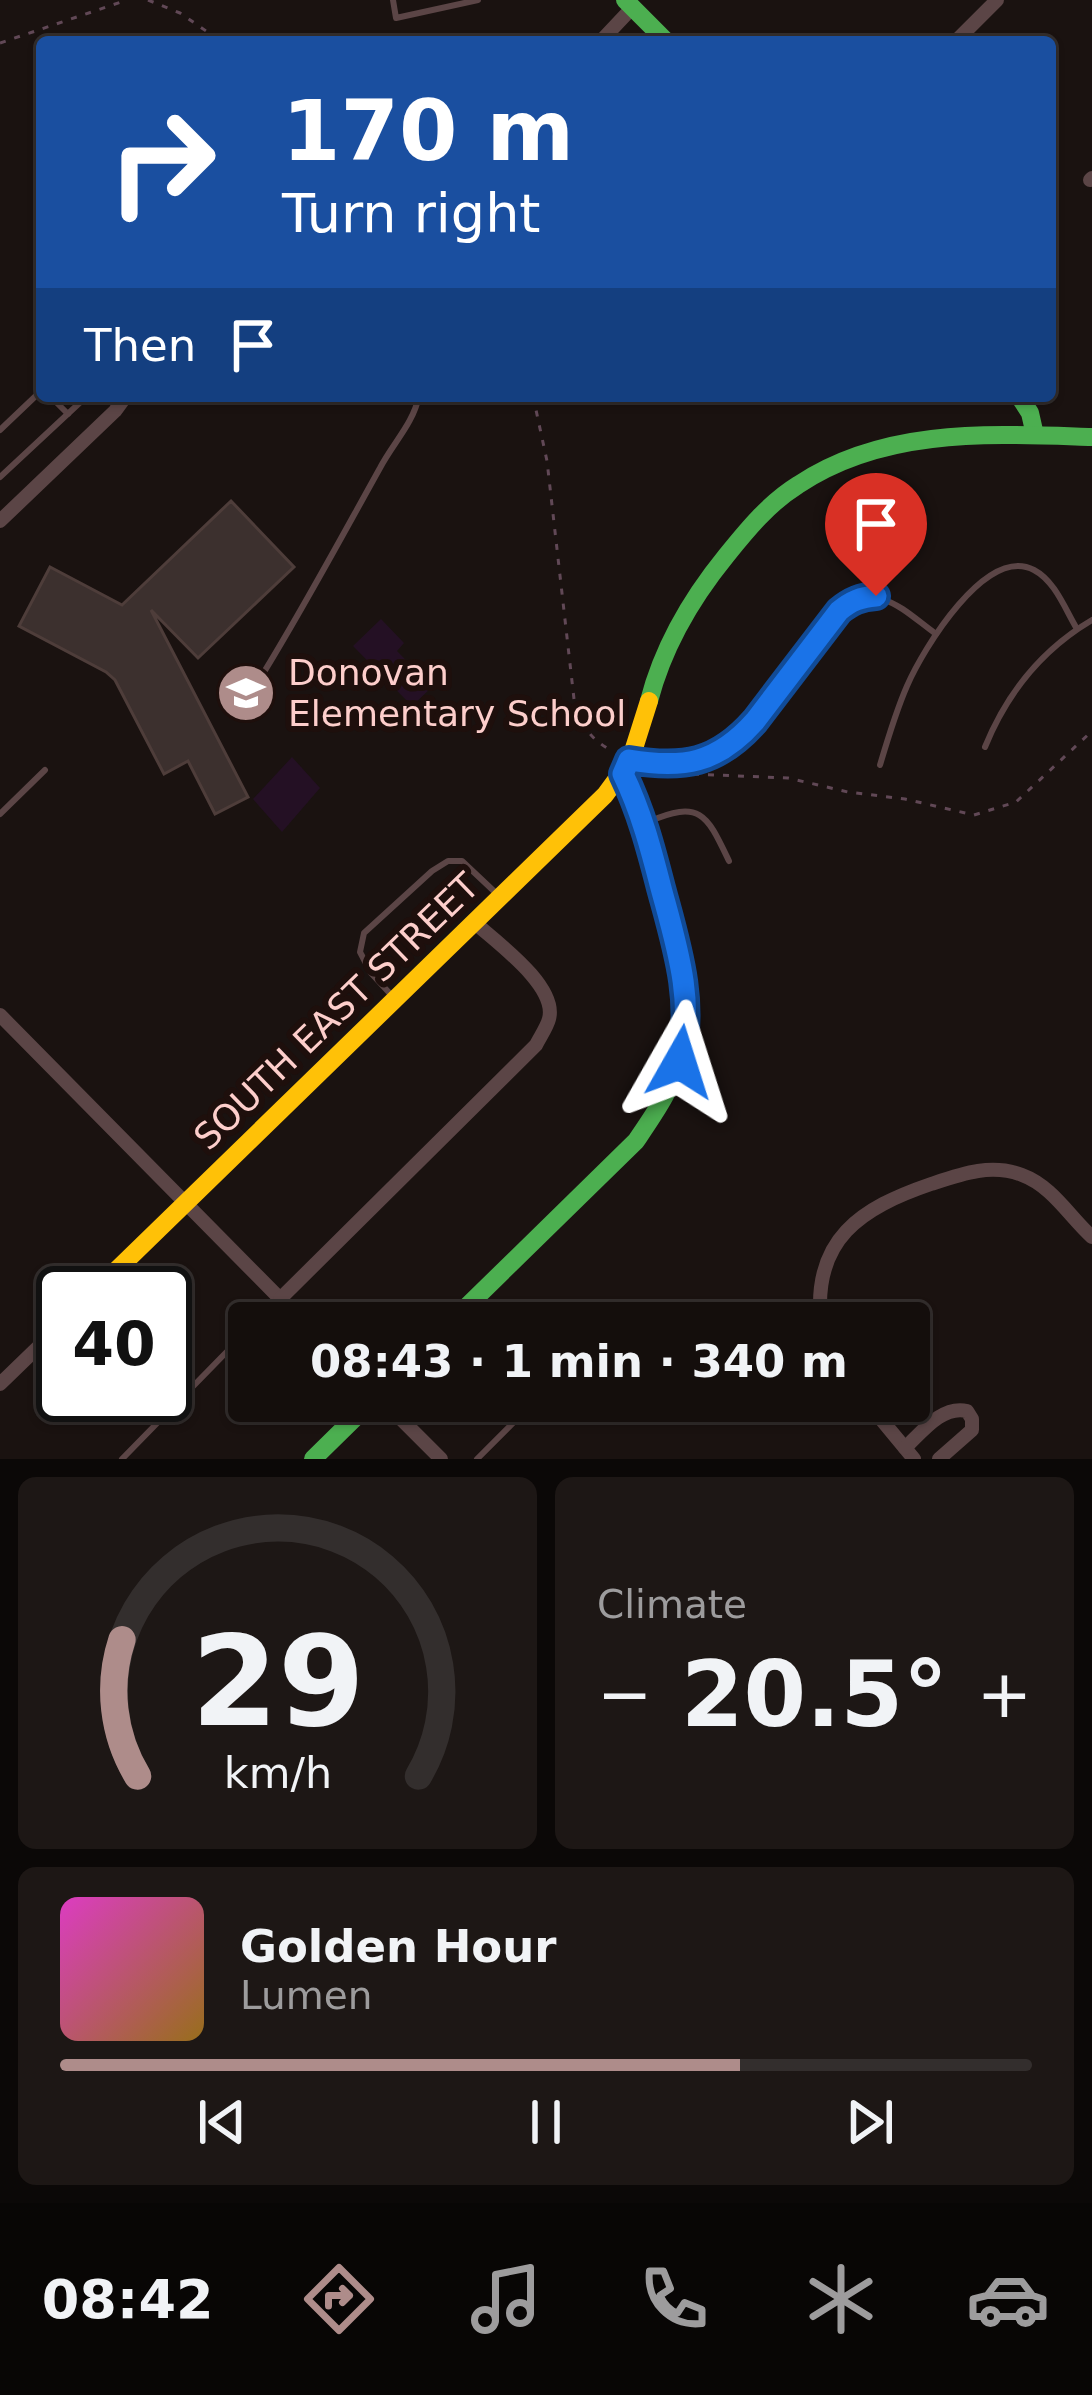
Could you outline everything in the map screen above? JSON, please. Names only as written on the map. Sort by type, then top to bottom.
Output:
[{"type":"street","points":[[962,36],[998,0]]},
{"type":"street","points":[[605,36],[629,4],[661,36]]},
{"type":"street","points":[[0,521],[122,402]]},
{"type":"street","points":[[1023,402],[1035,435]]},
{"type":"street","points":[[471,1302],[636,1141],[671,1087],[684,1043],[686,998],[676,943],[626,767],[653,680],[676,628],[734,543],[772,502],[827,465],[880,445],[936,436],[1092,437]]},
{"type":"street","name":"SOUTH EAST STREET","points":[[122,1266],[500,897],[626,767]]},
{"type":"street","points":[[280,1299],[536,1045],[550,1016],[538,980],[474,922]]},
{"type":"street","points":[[0,1015],[283,1302]]},
{"type":"street","points":[[820,1302],[824,1270],[846,1230],[880,1204],[976,1170],[1021,1174],[1045,1188],[1092,1237]]},
{"type":"street","points":[[0,1384],[36,1349]]},
{"type":"street","points":[[883,1422],[909,1454],[949,1411],[967,1411],[972,1430],[940,1459]]},
{"type":"street","points":[[313,1459],[351,1422]]},
{"type":"street","points":[[404,1422],[442,1459]]},
{"type":"lane","points":[[393,0],[395,18],[478,0]]},
{"type":"lane","points":[[0,430],[36,396]]},
{"type":"lane","points":[[56,402],[68,414]]},
{"type":"lane","points":[[0,477],[81,402]]},
{"type":"lane","points":[[261,677],[390,448],[415,416],[418,402]]},
{"type":"lane","points":[[880,765],[907,686],[936,634],[999,569],[1016,564],[1044,577],[1077,629]]},
{"type":"lane","points":[[626,767],[692,764],[743,735],[849,602],[876,596],[936,634]]},
{"type":"lane","points":[[985,747],[1008,698],[1026,673],[1092,620]]},
{"type":"lane","points":[[0,814],[45,770]]},
{"type":"lane","points":[[644,824],[665,815],[694,812],[709,819],[729,861]]},
{"type":"lane","points":[[395,999],[370,974],[360,952],[364,933],[448,861],[461,861],[500,897]]},
{"type":"lane","points":[[277,1302],[280,1299]]},
{"type":"lane","points":[[122,1459],[228,1351]]},
{"type":"lane","points":[[476,1459],[514,1422]]},
{"type":"path","points":[[0,44],[127,0]]},
{"type":"path","points":[[148,0],[181,13],[214,36]]},
{"type":"path","points":[[534,402],[547,461],[574,699],[582,724],[596,743],[626,767]]},
{"type":"path","points":[[675,770],[698,776],[788,778],[974,814],[1016,802],[1092,731]]},
{"type":"shaded area","points":[[381,619],[404,643],[397,651],[432,687],[412,706],[353,646]]},
{"type":"shaded area","points":[[292,757],[320,788],[282,832],[253,799]]},
{"type":"building","points":[[231,501],[294,567],[198,658],[151,610],[248,797],[215,814],[188,761],[164,774],[115,680],[19,626],[50,567],[122,605]]},
{"type":"traffic: fast","points":[[625,0],[661,36]]},
{"type":"traffic: fast","points":[[1023,402],[1035,435]]},
{"type":"traffic: fast","points":[[649,701],[670,643],[701,589],[759,518],[798,485],[832,466],[903,444],[978,436],[1092,437]]},
{"type":"traffic: fast","points":[[471,1302],[636,1141],[664,1098],[679,1063],[685,1021],[678,950],[659,872],[623,774]]},
{"type":"traffic: fast","points":[[313,1459],[351,1422]]},
{"type":"traffic: slow","points":[[121,1266],[605,795],[630,761],[649,701]]},
{"type":"place","name":"Donovan Elementary School","points":[[246,693]]},
{"type":"route","points":[[680,1062],[686,1025],[682,970],[643,819],[623,774],[629,760],[692,764],[743,735],[839,611],[849,602],[876,596]]}]
